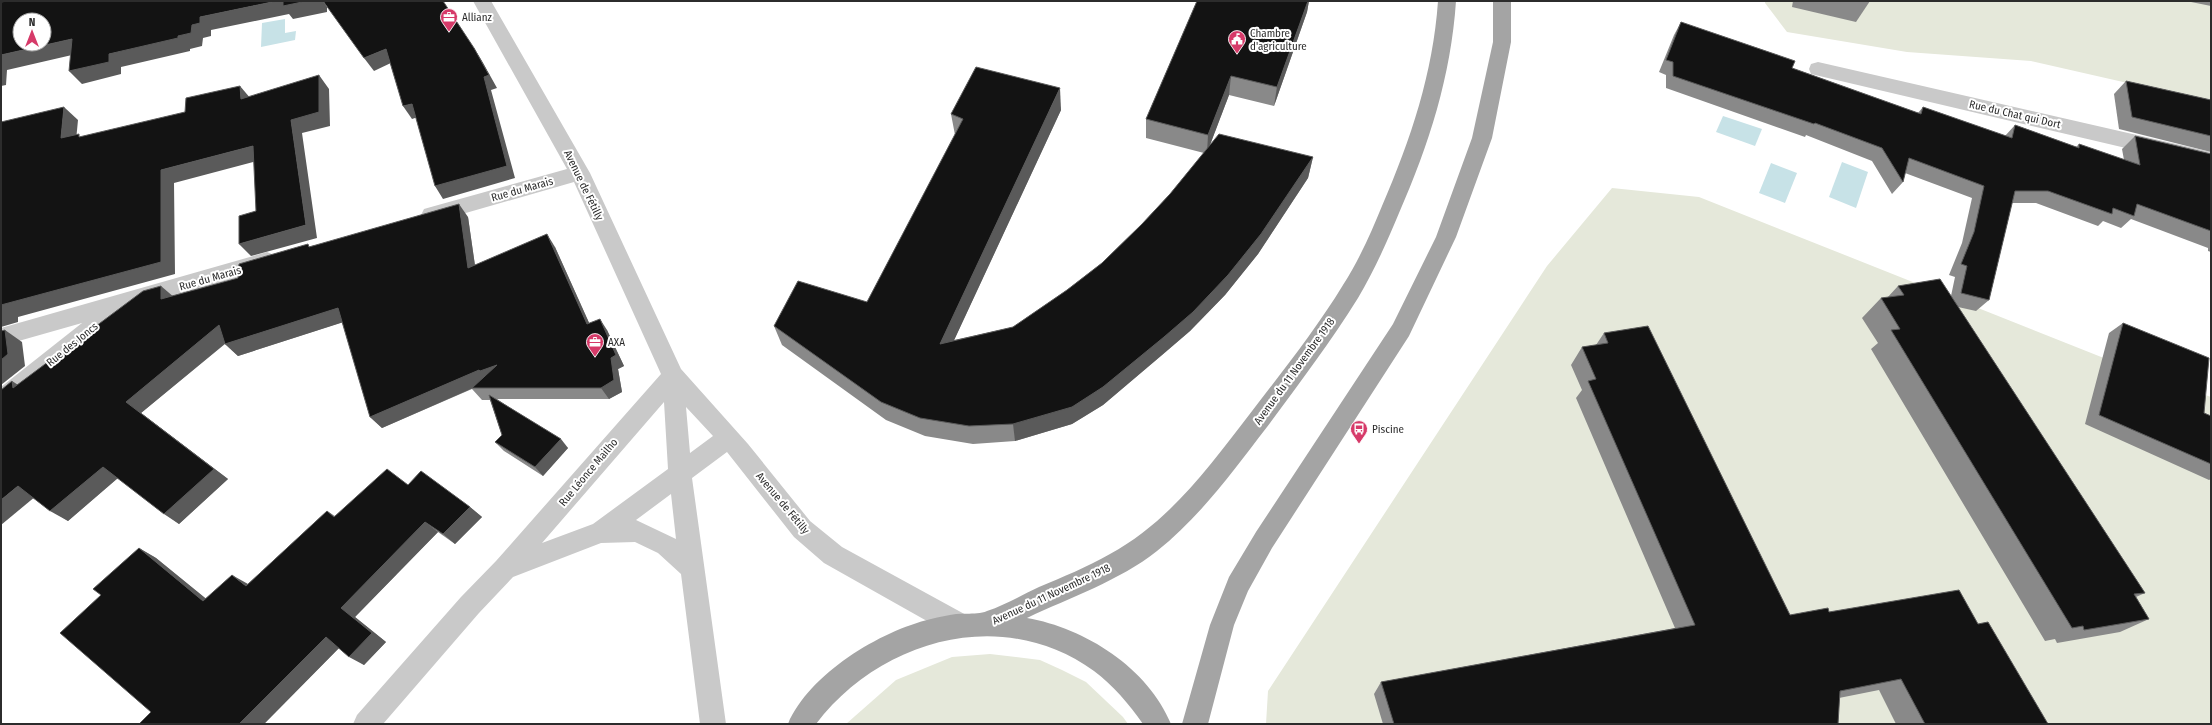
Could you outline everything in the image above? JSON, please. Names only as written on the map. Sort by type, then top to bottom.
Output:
[{"type":"main road","name":"Avenue du 11 Novembre 1918","points":[[988,624],[1101,572],[1148,544],[1187,508],[1223,467],[1311,352],[1345,302],[1373,250],[1407,173],[1425,121],[1438,73],[1445,35],[1447,1]]},
{"type":"main road","points":[[1195,724],[1222,625],[1238,585],[1264,540],[1401,330],[1446,237],[1482,138],[1502,42],[1502,1]]},
{"type":"main road","points":[[801,724],[836,684],[873,655],[915,636],[959,625],[988,624],[1034,630],[1078,647],[1113,670],[1142,700],[1158,724]]},
{"type":"street","name":"Avenue de Fétilly","points":[[482,1],[580,173],[673,376],[727,439],[740,451],[802,529],[833,555],[959,625]]},
{"type":"street","name":"Rue du Chat qui Dort","points":[[1818,69],[2211,160]]},
{"type":"street","name":"Rue du Marais","points":[[413,220],[580,173]]},
{"type":"street","name":"Rue du Marais","points":[[1,337],[283,257]]},
{"type":"street","name":"Rue des Joncs","points":[[1,400],[123,302]]},
{"type":"street","name":"Avenue de Fétilly","points":[[673,376],[680,476],[713,724]]},
{"type":"street","name":"Rue Léonce Mailho","points":[[366,724],[470,605],[505,569],[633,420],[673,376]]},
{"type":"street","name":"Rue Léonce Mailho","points":[[505,569],[601,532],[644,498],[680,476],[727,439]]},
{"type":"street","name":"Rue Léonce Mailho","points":[[601,532],[637,531],[666,545],[691,567]]},
{"type":"shaded area","points":[[1765,1],[2211,1],[2211,102],[2031,61],[1907,52],[1787,32]]},
{"type":"shaded area","points":[[1612,188],[1699,197],[2134,370],[2211,397],[2211,724],[1266,724],[1268,691],[1547,266]]},
{"type":"shaded area","points":[[990,654],[1040,660],[1086,682],[1123,717],[1128,724],[846,724],[896,680],[952,657]]},
{"type":"water","points":[[285,19],[285,33],[296,31],[295,40],[261,47],[262,23]]},
{"type":"water","points":[[1723,116],[1762,129],[1755,146],[1716,132]]},
{"type":"water","points":[[1842,162],[1868,172],[1856,208],[1829,197]]},
{"type":"water","points":[[1771,163],[1797,173],[1785,203],[1759,193]]},
{"type":"building","points":[[277,1],[200,17],[200,23],[192,25],[191,33],[178,36],[178,38],[109,54],[109,62],[69,71],[72,39],[52,44],[52,12],[12,12],[12,52],[14,52],[1,55],[1,2]]},
{"type":"building","points":[[283,1],[307,1],[283,6]]},
{"type":"building","points":[[323,1],[443,1],[474,48],[489,75],[484,77],[507,166],[435,186],[412,104],[403,106],[386,49],[364,58]]},
{"type":"building","name":"Chambre d'agriculture","points":[[1197,1],[1308,1],[1277,87],[1231,76],[1208,135],[1146,119]]},
{"type":"building","points":[[1681,22],[1795,61],[1792,68],[1921,114],[1923,107],[2012,138],[2015,125],[2079,148],[2079,144],[2140,165],[2135,136],[2211,154],[2211,231],[2137,204],[2134,216],[2113,208],[2112,214],[2048,191],[2015,191],[1989,300],[1961,293],[1967,266],[1961,264],[1974,232],[1984,186],[1909,158],[1903,182],[1882,148],[1815,123],[1814,124],[1673,76],[1673,62],[1666,60]]},
{"type":"building","points":[[976,67],[1060,88],[940,344],[1013,327],[1067,290],[1102,263],[1142,224],[1170,194],[1219,134],[1313,157],[1261,234],[1228,275],[1193,312],[1103,387],[1072,407],[1013,424],[969,426],[920,418],[881,402],[774,326],[798,281],[867,302],[963,119],[951,114]]},
{"type":"building","points":[[319,75],[319,112],[291,120],[306,225],[239,244],[239,216],[256,211],[253,146],[161,170],[161,262],[1,305],[1,122],[64,107],[61,138],[79,134],[79,137],[185,112],[186,98],[240,86],[241,99]]},
{"type":"building","points":[[2126,81],[2211,100],[2211,136],[2132,117]]},
{"type":"building","points":[[459,204],[468,268],[547,234],[587,324],[600,319],[616,355],[611,358],[614,380],[601,388],[472,388],[497,365],[480,371],[479,370],[370,417],[338,308],[225,344],[219,325],[126,402],[214,469],[164,514],[103,467],[50,511],[18,486],[1,500],[1,390],[12,381],[13,388],[143,291],[161,286],[161,299],[238,278],[239,264],[308,244],[309,247]]},
{"type":"building","points":[[1940,279],[2145,593],[2134,594],[2149,619],[2084,630],[2083,626],[2072,628],[1891,330],[1900,329],[1881,298],[1904,295],[1898,286]]},
{"type":"building","points":[[2123,323],[2209,358],[2204,413],[2211,416],[2211,464],[2099,415]]},
{"type":"building","points":[[1648,326],[1790,615],[1828,608],[1829,612],[1959,590],[1978,624],[1988,622],[2048,724],[1925,724],[1901,679],[1840,691],[1838,724],[1394,724],[1381,682],[1695,625],[1588,381],[1596,379],[1582,347],[1608,343],[1604,333]]},
{"type":"building","points":[[5,330],[8,354],[1,360],[1,331]]},
{"type":"building","points":[[489,395],[561,439],[535,467],[495,442],[502,435]]},
{"type":"building","points":[[387,469],[408,485],[421,471],[470,507],[443,534],[425,522],[341,608],[372,633],[349,657],[326,637],[239,724],[139,724],[151,712],[60,633],[101,595],[93,589],[139,548],[203,601],[232,575],[246,586],[327,511],[334,517]]},
{"type":"place","name":"Allianz","points":[[449,32]]},
{"type":"place","name":"Chambre d'agriculture","points":[[1237,54]]},
{"type":"place","name":"AXA","points":[[595,357]]},
{"type":"place","name":"Piscine","points":[[1359,444]]}]
